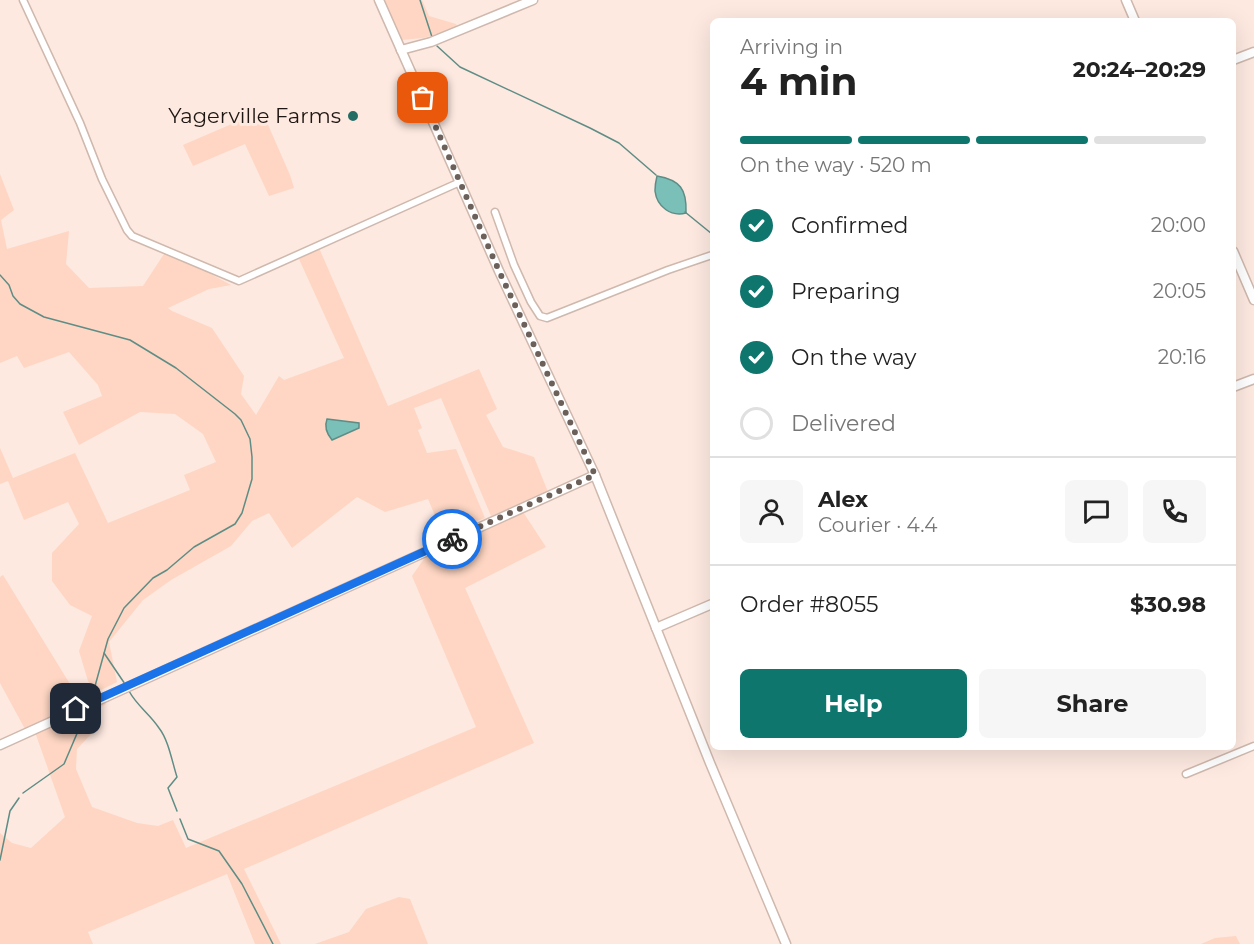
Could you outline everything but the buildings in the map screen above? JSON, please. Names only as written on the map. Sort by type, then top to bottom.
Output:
[{"type":"main road","points":[[379,0],[499,271],[595,475],[710,763],[786,944]]},
{"type":"main road","points":[[401,50],[432,42],[533,0]]},
{"type":"main road","points":[[1126,0],[1134,18]]},
{"type":"main road","points":[[1236,59],[1254,52]]},
{"type":"main road","points":[[1236,258],[1254,300]]},
{"type":"main road","points":[[1236,386],[1254,379]]},
{"type":"main road","points":[[0,745],[595,475]]},
{"type":"main road","points":[[657,628],[710,605]]},
{"type":"street","points":[[23,0],[127,230],[132,236],[239,281],[460,182]]},
{"type":"street","points":[[495,212],[514,265],[536,311],[540,316],[547,318],[710,256]]},
{"type":"street","points":[[499,271],[514,265]]},
{"type":"street","points":[[1186,774],[1254,746]]},
{"type":"shaded area","points":[[384,0],[422,0],[429,16],[456,24],[458,28],[423,38],[401,40]]},
{"type":"shaded area","points":[[262,111],[294,188],[269,196],[245,144],[193,166],[183,145]]},
{"type":"shaded area","points":[[0,174],[14,210],[1,220],[7,249],[69,231],[66,264],[89,288],[143,286],[164,254],[200,268],[231,285],[209,289],[168,308],[212,328],[244,376],[241,394],[256,415],[279,376],[284,380],[344,358],[299,259],[319,248],[388,406],[479,369],[497,409],[486,415],[503,447],[534,457],[548,492],[491,516],[441,398],[414,408],[422,428],[418,430],[427,453],[456,449],[485,518],[443,534],[428,499],[385,512],[357,497],[292,548],[269,513],[252,521],[231,546],[171,580],[143,600],[109,642],[117,682],[97,692],[88,681],[79,651],[92,616],[70,605],[52,581],[52,553],[79,524],[68,502],[24,520],[8,481],[0,484],[0,448],[13,478],[75,453],[108,523],[190,490],[184,475],[216,462],[203,434],[175,414],[140,412],[79,445],[63,412],[102,396],[98,385],[69,352],[24,368],[17,356],[0,363]]},
{"type":"shaded area","points":[[523,512],[546,547],[465,588],[534,743],[244,869],[281,944],[255,944],[227,874],[88,932],[93,944],[0,944],[0,833],[12,843],[31,848],[65,817],[35,732],[105,702],[106,704],[90,713],[93,732],[77,749],[76,769],[92,807],[137,823],[158,826],[173,820],[186,848],[476,727],[412,576],[426,556]]},
{"type":"shaded area","points":[[3,575],[81,702],[25,729],[0,683],[0,577]]},
{"type":"shaded area","points":[[399,897],[410,899],[428,944],[315,944],[349,932],[366,909]]},
{"type":"shaded area","points":[[1236,936],[1240,944],[1201,944],[1215,938]]},
{"type":"water","points":[[657,176],[677,183],[685,198],[686,213],[675,214],[662,206],[655,191]]},
{"type":"water","points":[[327,419],[359,423],[359,428],[332,440],[326,430]]},
{"type":"waterway","points":[[420,0],[432,37]]},
{"type":"waterway","points":[[437,46],[460,67],[619,143],[656,175]]},
{"type":"waterway","points":[[685,212],[710,232]]},
{"type":"waterway","points":[[0,275],[20,304],[44,317],[130,340],[176,368],[235,414],[241,420],[250,439],[252,479],[242,513],[235,524],[194,547],[167,570],[153,578],[124,608],[108,639],[92,697]]},
{"type":"waterway","points":[[104,653],[125,684]]},
{"type":"waterway","points":[[129,691],[165,739],[177,777],[168,788],[177,811]]},
{"type":"waterway","points":[[23,793],[64,764],[87,710]]},
{"type":"waterway","points":[[0,860],[10,811],[19,798]]},
{"type":"waterway","points":[[180,819],[188,839],[219,851],[242,884],[273,944]]},
{"type":"way so far","points":[[423,98],[499,271],[595,475],[452,539]]},
{"type":"place","name":"Yagerville Farms","points":[[353,116]]},
{"type":"route","points":[[76,709],[452,539]]}]
